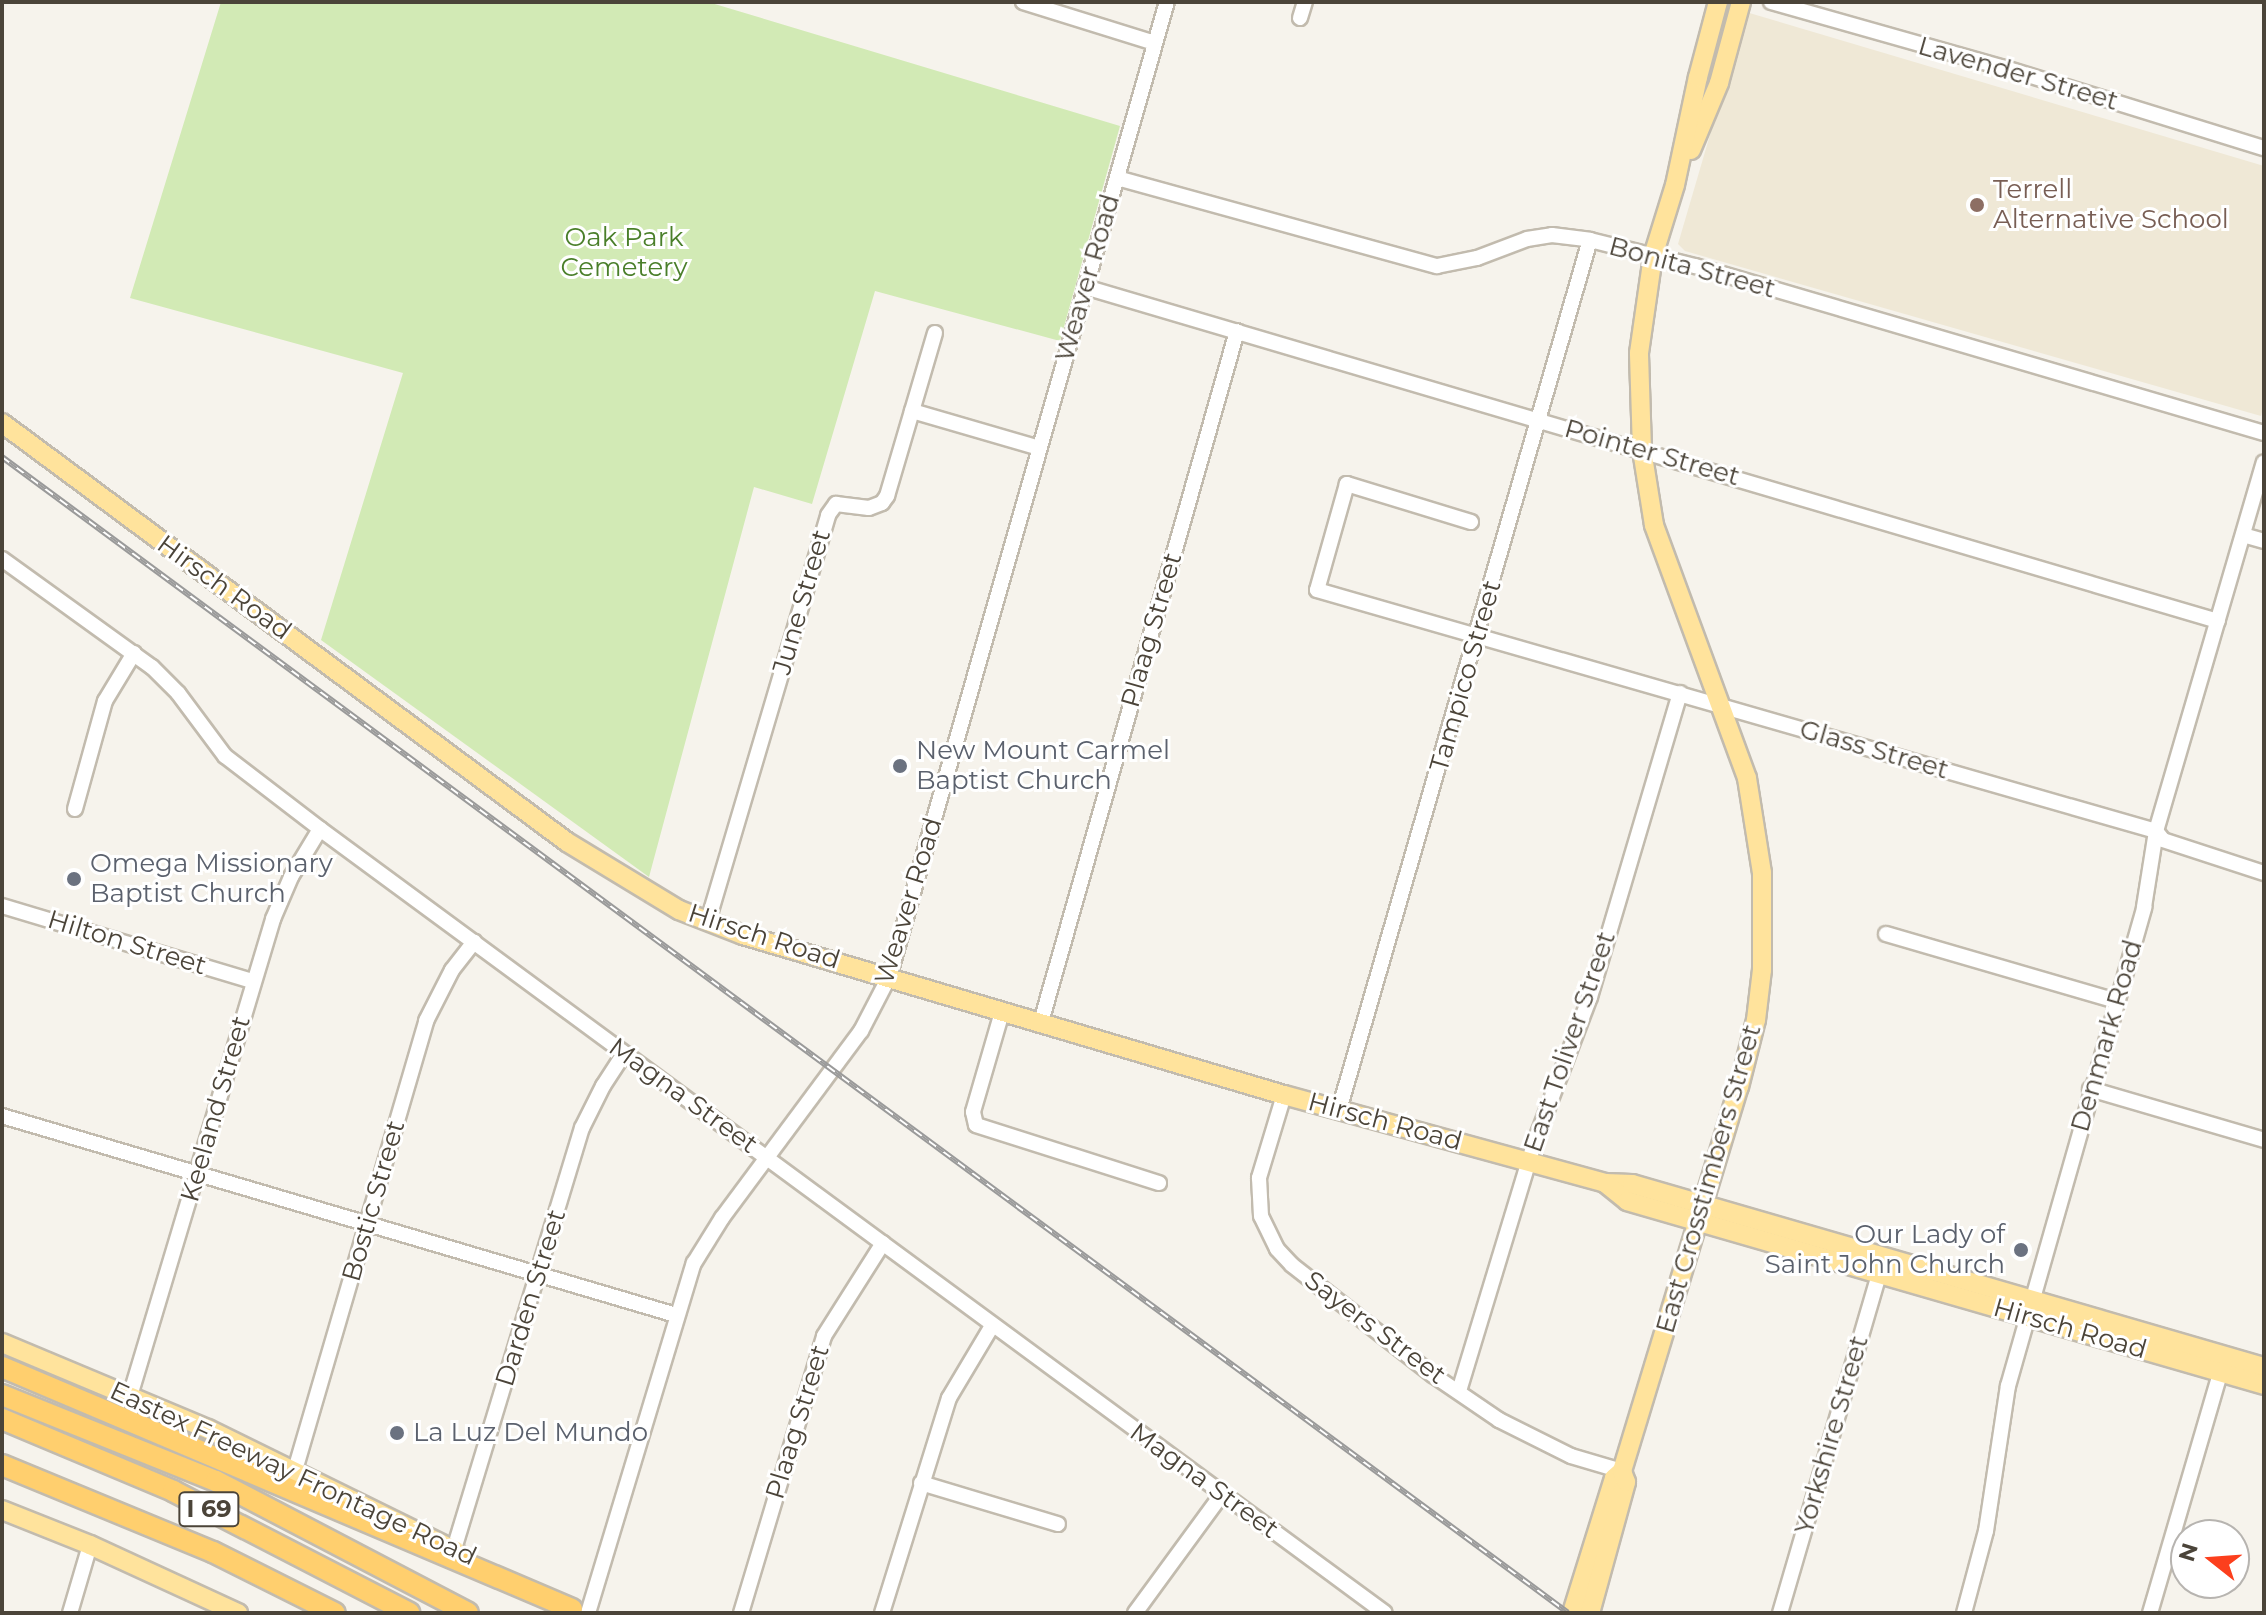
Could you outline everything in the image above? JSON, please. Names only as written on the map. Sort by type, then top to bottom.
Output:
[{"type":"highway","points":[[2,1367],[580,1612]]},
{"type":"highway","name":"I 69","points":[[2,1395],[216,1481],[468,1613]]},
{"type":"highway","name":"I 69","points":[[2,1419],[173,1491],[409,1613]]},
{"type":"highway","name":"I 69","points":[[2,1465],[213,1552],[335,1613]]},
{"type":"highway","points":[[299,1594],[317,1613]]},
{"type":"main road","name":"East Crosstimbers Street","points":[[1572,1613],[1614,1478],[1622,1471],[1701,1213],[1756,1020],[1762,970],[1762,873],[1747,778],[1724,707],[1654,525],[1642,450],[1639,353],[1653,256],[1675,185],[1718,2]]},
{"type":"main road","name":"East Crosstimbers Street","points":[[1675,185],[1719,83],[1741,2]]},
{"type":"main road","name":"Hirsch Road","points":[[2,423],[567,842],[679,910],[743,935],[1002,1012],[1284,1095],[1605,1183],[1627,1201],[1701,1213],[2223,1364],[2264,1385]]},
{"type":"main road","name":"Eastex Freeway Frontage Road","points":[[2,1343],[295,1470],[580,1612]]},
{"type":"main road","name":"Hirsch Road","points":[[2223,1364],[2264,1367]]},
{"type":"main road","name":"East Crosstimbers Street","points":[[1590,1613],[1626,1482],[1622,1471]]},
{"type":"main road","points":[[2,1510],[90,1545],[238,1613]]},
{"type":"street","points":[[1023,2],[1155,43]]},
{"type":"street","name":"Weaver Road","points":[[580,1612],[694,1263],[705,1243],[861,1031],[889,977],[1167,2]]},
{"type":"street","points":[[1300,18],[1305,2]]},
{"type":"street","name":"Lavender Street","points":[[1771,2],[2005,68],[2264,148]]},
{"type":"street","name":"Bonita Street","points":[[1117,178],[1401,259],[1437,266],[1477,258],[1527,239],[1552,235],[1590,240],[2264,433]]},
{"type":"street","name":"Tampico Street","points":[[1339,1110],[1590,240]]},
{"type":"street","name":"Pointer Street","points":[[1085,287],[2218,621]]},
{"type":"street","name":"Plaag Street","points":[[1041,1022],[1237,331]]},
{"type":"street","name":"June Street","points":[[708,921],[828,515],[836,504],[869,508],[882,503],[935,333]]},
{"type":"street","points":[[912,411],[1039,448]]},
{"type":"street","name":"Denmark Road","points":[[1964,1613],[1986,1531],[2008,1386],[2144,907],[2156,831],[2264,462]]},
{"type":"street","name":"Glass Street","points":[[1471,522],[1347,484],[1317,590],[2156,831],[2163,840],[2264,873]]},
{"type":"street","points":[[2243,535],[2264,541]]},
{"type":"street","name":"Magna Street","points":[[3,563],[134,653],[178,693],[225,756],[320,829],[1385,1613]]},
{"type":"street","points":[[75,809],[105,701],[134,653]]},
{"type":"street","name":"East Toliver Street","points":[[1459,1391],[1529,1161],[1590,997],[1680,693]]},
{"type":"street","name":"Keeland Street","points":[[130,1396],[252,981],[282,895],[320,829]]},
{"type":"street","name":"Hilton Street","points":[[2,906],[252,981]]},
{"type":"street","points":[[1886,934],[2116,1001]]},
{"type":"street","name":"Bostic Street","points":[[295,1470],[426,1021],[452,970],[474,942]]},
{"type":"street","points":[[1002,1012],[973,1112],[976,1125],[1159,1183]]},
{"type":"street","name":"Darden Street","points":[[454,1549],[582,1128],[603,1086],[624,1054]]},
{"type":"street","points":[[2090,1089],[2264,1140]]},
{"type":"street","name":"Sayers Street","points":[[1284,1095],[1259,1178],[1261,1216],[1267,1234],[1292,1265],[1433,1375],[1529,1437],[1571,1456],[1622,1471]]},
{"type":"street","points":[[2,1116],[676,1315]]},
{"type":"street","name":"Plaag Street","points":[[741,1613],[824,1336],[883,1243]]},
{"type":"street","name":"Yorkshire Street","points":[[1780,1613],[1882,1265]]},
{"type":"street","points":[[882,1613],[949,1398],[992,1326]]},
{"type":"street","points":[[2150,1613],[2223,1364]]},
{"type":"street","points":[[921,1483],[1058,1524]]},
{"type":"street","points":[[1135,1613],[1222,1494]]},
{"type":"street","points":[[70,1613],[90,1545]]},
{"type":"shaded area","name":"Terrell Alternative School","points":[[1746,12],[2264,166],[2264,404],[2261,416],[1685,251],[1678,244]]},
{"type":"green space","name":"Oak Park Cemetery","points":[[221,2],[708,2],[1120,126],[1060,341],[875,291],[812,504],[754,487],[649,877],[321,640],[403,373],[130,298]]},
{"type":"railway","points":[[2,457],[1568,1613]]},
{"type":"place","name":"Terrell Alternative School","points":[[1977,205]]},
{"type":"place","name":"New Mount Carmel Baptist Church","points":[[900,766]]},
{"type":"place","name":"Omega Missionary Baptist Church","points":[[74,879]]},
{"type":"place","name":"Our Lady of Saint John Church","points":[[2021,1250]]},
{"type":"place","name":"La Luz Del Mundo","points":[[397,1433]]}]
